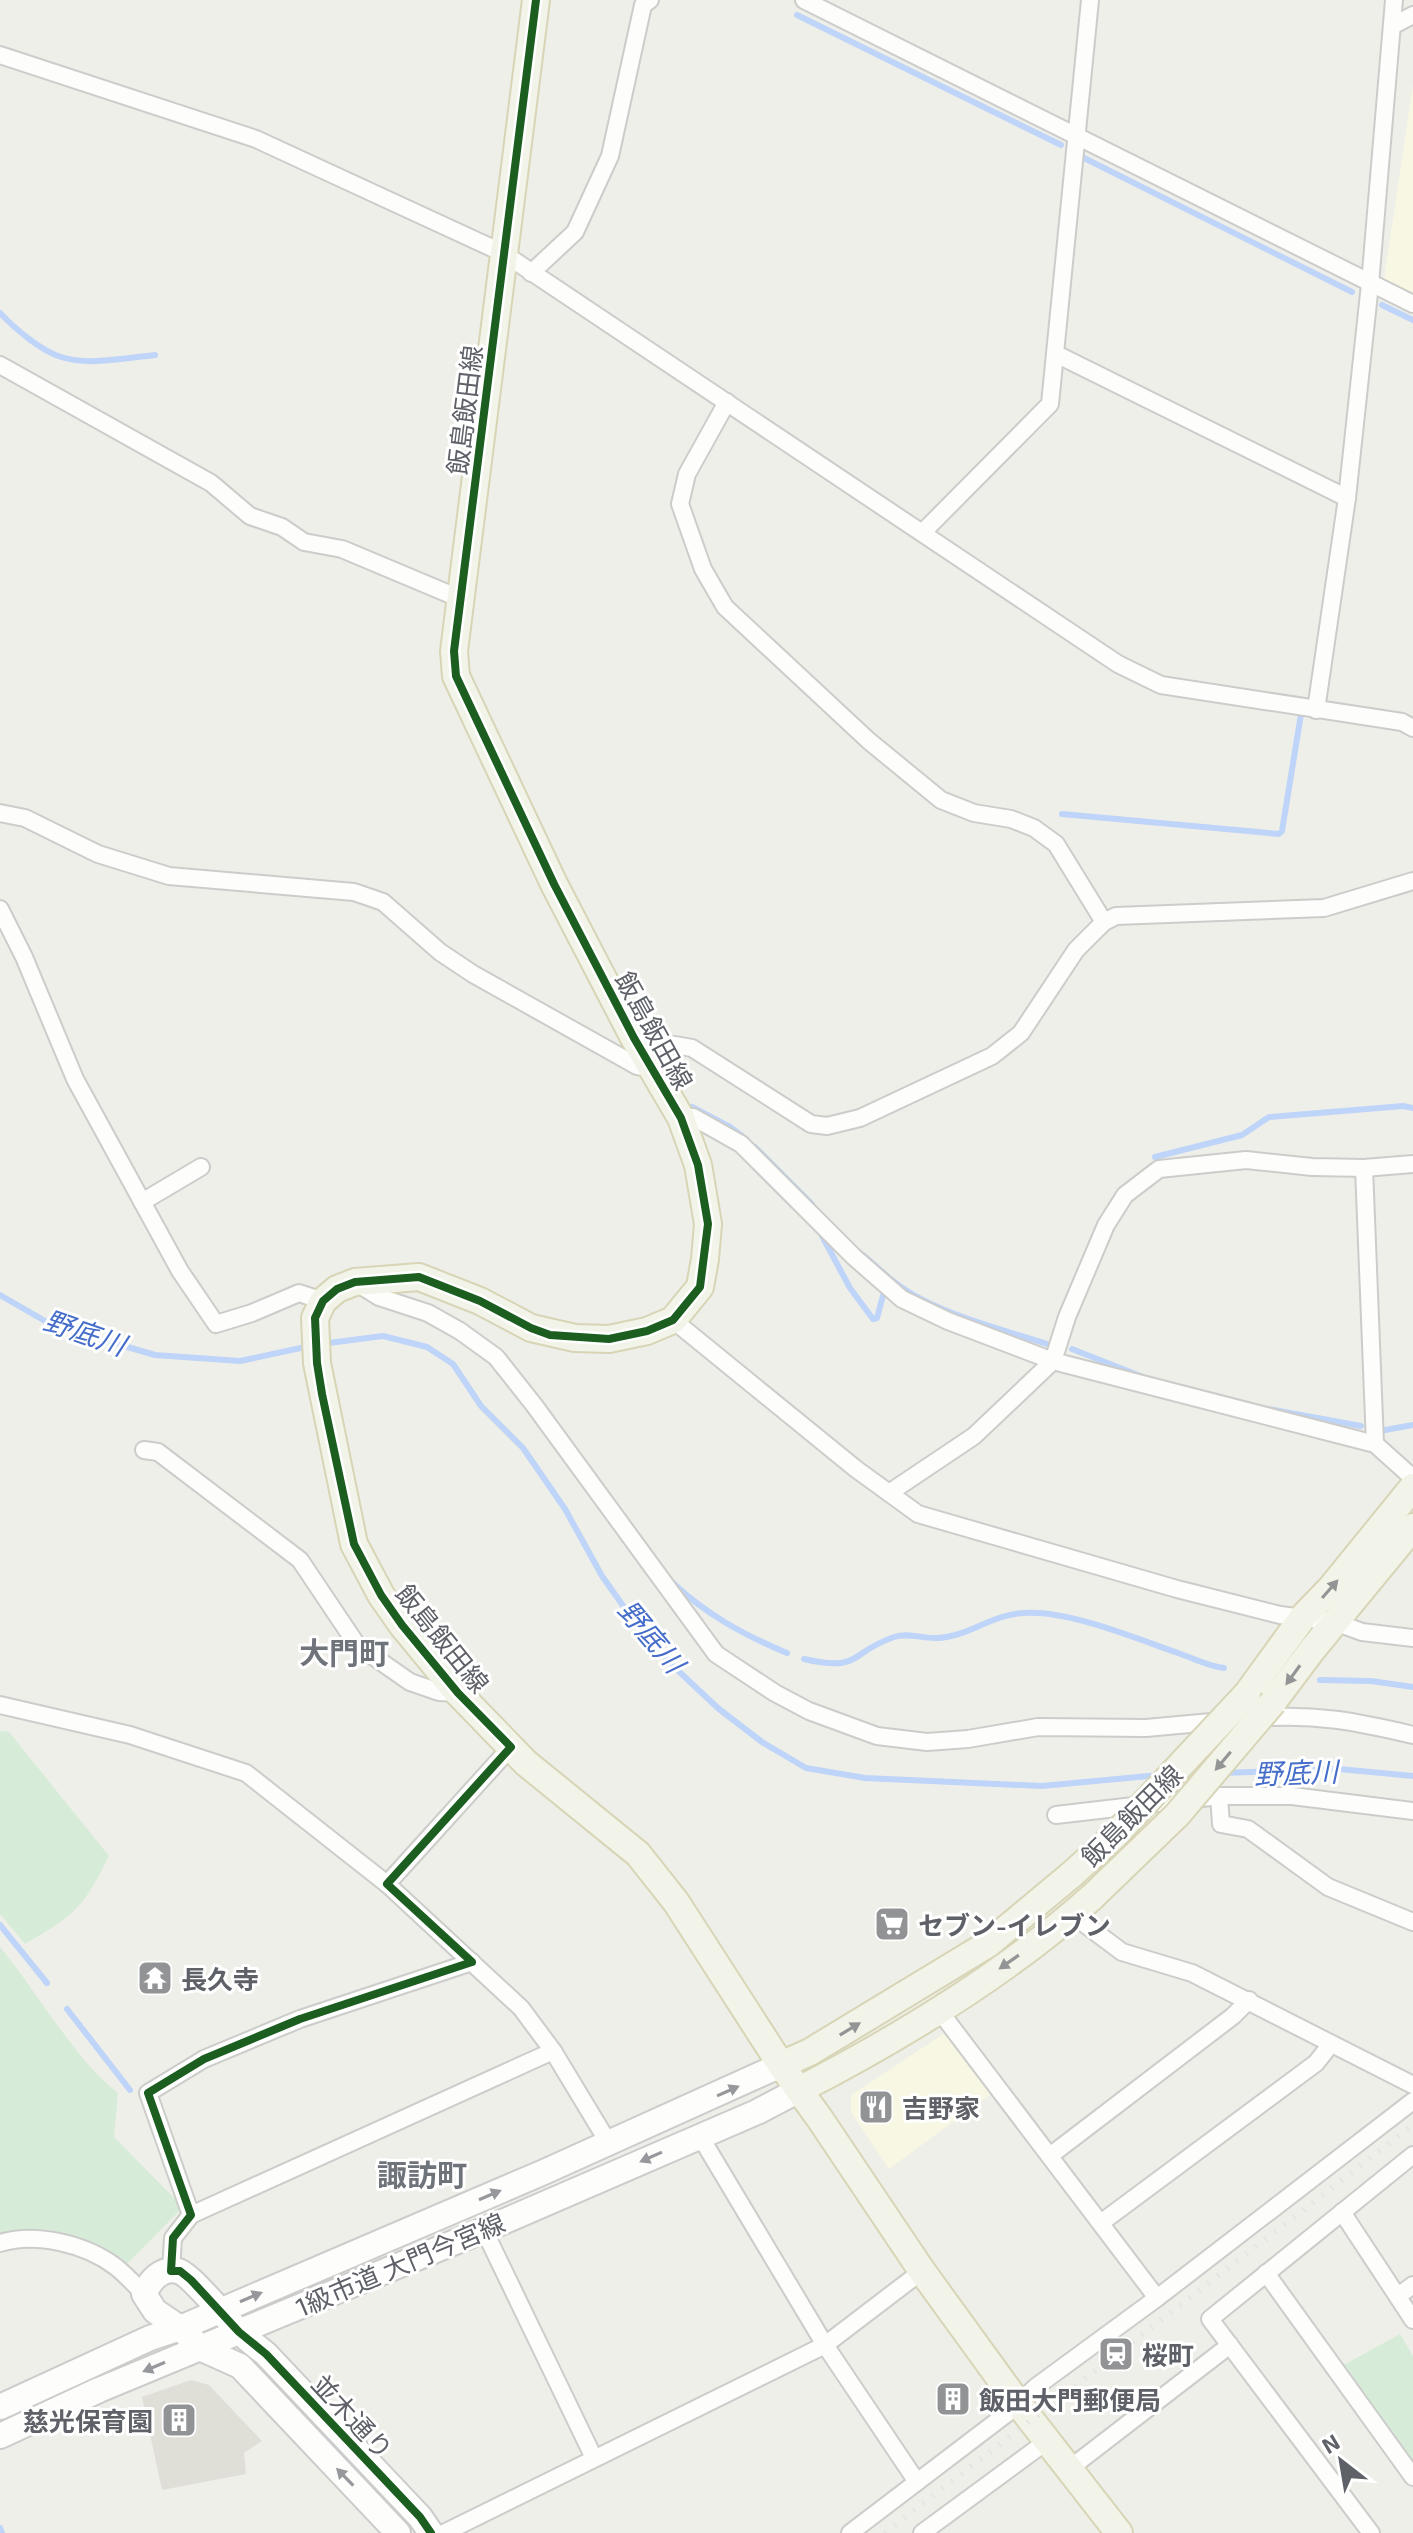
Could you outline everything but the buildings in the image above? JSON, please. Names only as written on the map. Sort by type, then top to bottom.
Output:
[{"type":"main road","name":"飯島飯田線","points":[[536,0],[454,651],[456,676],[554,884],[634,1038],[681,1118],[698,1165],[708,1224],[700,1287],[673,1320]]},
{"type":"main road","points":[[319,1310],[337,1289],[355,1282],[419,1277],[480,1301],[531,1328],[575,1338],[609,1339],[647,1331],[673,1320]]},
{"type":"main road","name":"飯島飯田線","points":[[319,1310],[317,1363],[354,1544],[381,1595],[458,1693],[511,1747],[638,1854],[676,1902],[781,2065],[922,2271],[1017,2402],[1119,2533]]},
{"type":"main road","name":"飯島飯田線","points":[[781,2065],[810,2052],[988,1944],[1114,1836],[1247,1694],[1303,1617],[1331,1588],[1413,1487]]},
{"type":"main road","name":"飯島飯田線","points":[[799,2090],[938,2009],[1009,1963],[1083,1904],[1177,1815],[1273,1702],[1413,1527]]},
{"type":"street","points":[[531,273],[575,232],[610,156],[643,5],[650,0]]},
{"type":"street","points":[[804,0],[1413,304]]},
{"type":"street","points":[[923,532],[1050,404],[1090,0]]},
{"type":"street","points":[[1316,710],[1347,498],[1370,284],[1394,0]]},
{"type":"street","points":[[1394,25],[1413,15]]},
{"type":"street","points":[[0,55],[256,139],[503,253],[1118,664],[1161,685],[1402,722],[1413,728]]},
{"type":"street","points":[[1056,354],[1347,498]]},
{"type":"street","points":[[0,365],[211,483],[250,516],[282,527],[304,542],[342,549],[461,599]]},
{"type":"street","points":[[727,402],[687,474],[680,504],[703,569],[725,607],[869,741],[941,800],[974,813],[1034,828],[1056,844],[1104,922]]},
{"type":"street","points":[[0,813],[25,818],[98,854],[170,876],[354,892],[383,902],[440,952],[473,974],[637,1066],[652,1068]]},
{"type":"street","points":[[634,1038],[692,1048],[811,1124],[827,1126],[860,1118],[992,1056],[1021,1033],[1076,950],[1104,922],[1116,916],[1324,908],[1413,881]]},
{"type":"street","points":[[0,909],[24,957],[75,1079],[180,1271],[216,1324],[299,1293],[319,1310]]},
{"type":"street","points":[[681,1118],[693,1117],[741,1144],[854,1257],[902,1299],[948,1321],[1053,1361],[1375,1444],[1413,1478]]},
{"type":"street","points":[[889,1493],[974,1436],[1053,1361],[1067,1317],[1106,1225],[1125,1195],[1159,1169],[1246,1160],[1312,1167],[1364,1168],[1413,1164]]},
{"type":"street","points":[[142,1202],[201,1167]]},
{"type":"street","points":[[1364,1168],[1375,1444]]},
{"type":"street","points":[[355,1282],[379,1297],[428,1313],[496,1357],[716,1654],[775,1693],[809,1711],[877,1736],[927,1742],[968,1739],[1038,1727],[1146,1728],[1293,1715],[1352,1720],[1413,1735]]},
{"type":"street","points":[[673,1320],[760,1393],[918,1514],[1177,1589],[1280,1615],[1335,1622],[1362,1632],[1413,1638]]},
{"type":"street","points":[[144,1450],[158,1452],[300,1560],[357,1645],[410,1682],[439,1692],[458,1693]]},
{"type":"street","points":[[0,1705],[130,1735],[246,1773],[387,1884],[521,2008],[553,2051],[608,2142]]},
{"type":"street","points":[[387,1884],[511,1747]]},
{"type":"street","points":[[1056,1815],[1219,1796],[1292,1796],[1413,1811]]},
{"type":"street","points":[[1219,1796],[1221,1824],[1248,1829],[1328,1887],[1413,1922]]},
{"type":"street","points":[[1083,1904],[1082,1922],[1122,1952],[1192,1973],[1413,2085]]},
{"type":"street","points":[[191,2215],[148,2093],[204,2059],[300,2019],[472,1962]]},
{"type":"street","points":[[1051,2155],[1233,2016],[1249,2000]]},
{"type":"street","points":[[938,2009],[1157,2298]]},
{"type":"street","points":[[1102,2222],[1316,2063],[1331,2044]]},
{"type":"street","points":[[0,2243],[12,2239],[32,2239],[76,2246],[115,2266],[144,2294],[150,2281],[171,2271],[173,2238],[191,2215],[553,2051]]},
{"type":"street","points":[[0,2407],[150,2338],[530,2179],[781,2065]]},
{"type":"street","name":"1級市道 大門今宮線","points":[[0,2436],[99,2390],[484,2230],[757,2112],[799,2090]]},
{"type":"street","points":[[850,2533],[1413,2101]]},
{"type":"street","points":[[700,2136],[825,2345],[917,2482]]},
{"type":"street","points":[[1371,2533],[1210,2319],[1413,2155]]},
{"type":"street","points":[[1342,2212],[1413,2320]]},
{"type":"street","points":[[484,2230],[594,2458]]},
{"type":"street","name":"並木通り","points":[[171,2271],[180,2271],[191,2280],[239,2332],[277,2365],[420,2517],[431,2533]]},
{"type":"street","points":[[444,2533],[825,2345],[922,2271]]},
{"type":"street","points":[[1266,2273],[1413,2477]]},
{"type":"street","points":[[1398,2296],[1413,2285]]},
{"type":"street","name":"並木通り","points":[[144,2294],[155,2311],[180,2328],[202,2349],[240,2366],[398,2533]]},
{"type":"street","points":[[1069,2469],[1230,2345]]},
{"type":"street","points":[[922,2533],[943,2527],[1047,2441]]},
{"type":"shaded area","points":[[1413,85],[1413,297],[1384,279]]},
{"type":"shaded area","points":[[0,1731],[9,1732],[109,1856],[92,1888],[76,1909],[25,1944],[0,1914]]},
{"type":"shaded area","points":[[0,1947],[71,2044],[118,2093],[114,2137],[183,2207],[125,2266],[81,2240],[51,2230],[18,2231],[0,2236]]},
{"type":"shaded area","points":[[945,2033],[991,2094],[889,2169],[851,2112],[851,2095]]},
{"type":"shaded area","points":[[1400,2334],[1413,2356],[1413,2470],[1340,2367]]},
{"type":"shaded area","points":[[191,2380],[209,2385],[262,2441],[244,2453],[246,2474],[162,2490],[142,2397]]},
{"type":"waterway","points":[[797,15],[1061,145]]},
{"type":"waterway","points":[[1082,157],[1352,292]]},
{"type":"waterway","points":[[1382,305],[1413,320]]},
{"type":"waterway","points":[[0,313],[45,350],[72,360],[155,355]]},
{"type":"waterway","points":[[1062,814],[1279,834],[1282,831],[1301,714]]},
{"type":"waterway","points":[[1155,1157],[1242,1135],[1269,1117],[1403,1106],[1413,1108]]},
{"type":"waterway","points":[[692,1107],[730,1127],[747,1140]]},
{"type":"waterway","points":[[755,1147],[812,1204]]},
{"type":"waterway","points":[[822,1236],[850,1288],[873,1319],[877,1318],[884,1292]]},
{"type":"waterway","points":[[863,1255],[897,1284],[930,1304],[1050,1345]]},
{"type":"waterway","name":"野底川","points":[[0,1295],[52,1325],[155,1355],[240,1361],[310,1346]]},
{"type":"waterway","name":"野底川","points":[[321,1344],[383,1336],[427,1347],[453,1364],[481,1406],[523,1448],[565,1509],[602,1576],[631,1617],[673,1666],[719,1709],[762,1742],[806,1768],[865,1778],[1042,1786],[1159,1775]]},
{"type":"waterway","points":[[1072,1349],[1143,1377]]},
{"type":"waterway","points":[[1268,1409],[1361,1426]]},
{"type":"waterway","points":[[1385,1430],[1413,1425]]},
{"type":"waterway","points":[[673,1583],[727,1623],[787,1653]]},
{"type":"waterway","points":[[804,1659],[846,1662],[879,1643],[899,1636],[948,1637],[1012,1614],[1041,1613],[1101,1626],[1224,1668]]},
{"type":"waterway","points":[[1320,1680],[1371,1681],[1413,1687]]},
{"type":"waterway","name":"野底川","points":[[1222,1773],[1339,1769],[1413,1776]]},
{"type":"waterway","points":[[0,1925],[47,1983]]},
{"type":"waterway","points":[[67,2009],[130,2090]]},
{"type":"waterway","points":[[0,2528],[2,2533]]},
{"type":"railway","points":[[885,2533],[1413,2125]]},
{"type":"cycle path","points":[[431,2533],[420,2517],[266,2354],[239,2332],[191,2280],[180,2271],[171,2271],[173,2238],[191,2215],[148,2093],[204,2059],[300,2019],[472,1962],[387,1884],[511,1747],[458,1693],[402,1625],[381,1595],[354,1544],[317,1363],[315,1318],[323,1301],[337,1289],[355,1282],[419,1277],[480,1301],[550,1335],[609,1339],[647,1331],[673,1320],[700,1287],[708,1224],[698,1165],[681,1118],[634,1038],[554,884],[456,676],[454,651],[536,0]]},
{"type":"place","name":"セブン-イレブン","points":[[892,1924]]},
{"type":"place","name":"長久寺","points":[[155,1978]]},
{"type":"place","name":"吉野家","points":[[876,2107]]},
{"type":"place","name":"桜町","points":[[1116,2354]]},
{"type":"place","name":"飯田大門郵便局","points":[[953,2399]]},
{"type":"place","name":"慈光保育園","points":[[179,2420]]},
{"type":"district","name":"大門町","points":[[344,1652]]},
{"type":"district","name":"諏訪町","points":[[422,2174]]}]
